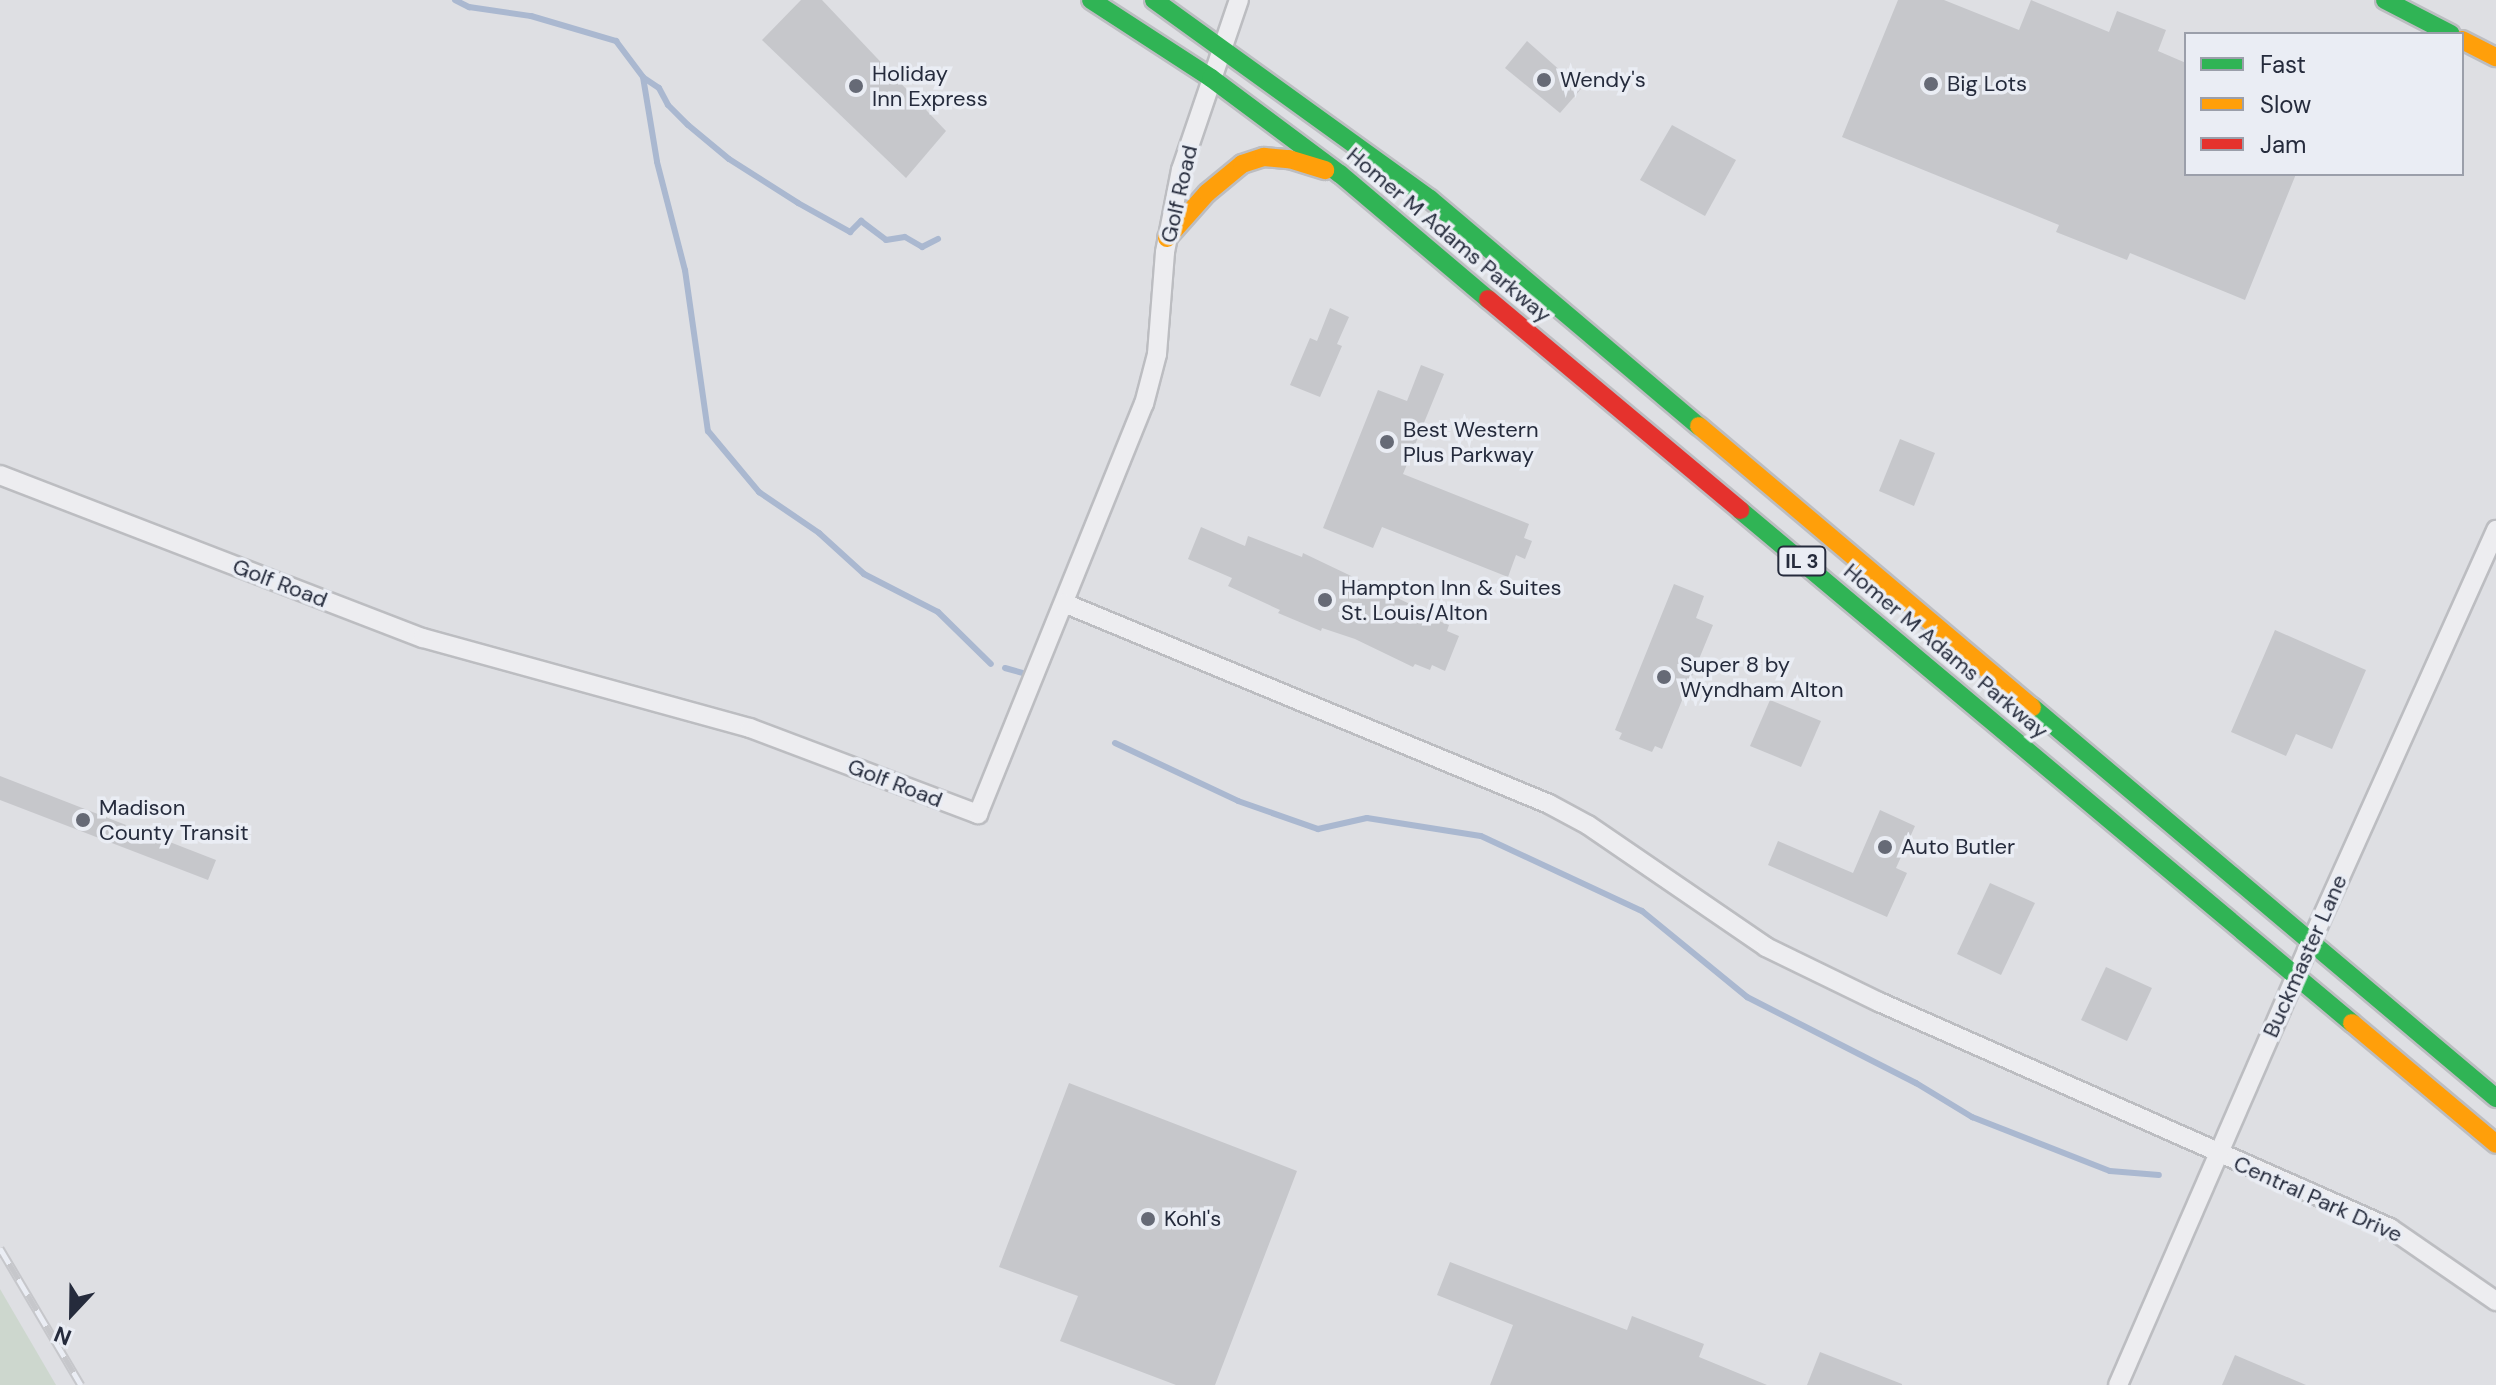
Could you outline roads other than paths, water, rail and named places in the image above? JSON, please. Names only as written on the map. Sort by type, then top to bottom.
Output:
[{"type":"main road","name":"Homer M Adams Parkway","points":[[1091,0],[1211,78],[1340,174],[2496,1144]]},
{"type":"main road","name":"Homer M Adams Parkway","points":[[1154,0],[1222,46],[1442,208],[2496,1098]]},
{"type":"main road","points":[[2396,3],[2447,32]]},
{"type":"main road","points":[[2464,41],[2496,57]]},
{"type":"main road","points":[[1167,238],[1207,193],[1242,164],[1264,157],[1289,159],[1340,174]]},
{"type":"street","name":"Golf Road","points":[[0,475],[423,638],[750,728],[978,814],[1144,404],[1157,354],[1167,238],[1181,170],[1239,0]]},
{"type":"street","name":"Buckmaster Lane","points":[[2118,1385],[2217,1154],[2496,530]]},
{"type":"street","name":"Central Park Drive","points":[[1064,603],[1549,804],[1588,825],[1722,920],[1779,954],[1873,1000],[2390,1228],[2496,1301]]},
{"type":"waterway","points":[[455,0],[469,7],[531,16],[616,41],[643,77],[657,162],[685,270],[708,431],[759,492],[819,533],[864,574],[938,612],[991,664]]},
{"type":"waterway","points":[[644,78],[659,88],[668,105],[688,125],[729,159],[850,232],[861,221],[886,240],[905,237],[922,247],[938,239]]},
{"type":"waterway","points":[[1005,668],[1022,673]]},
{"type":"waterway","points":[[1115,743],[1238,801],[1318,829],[1367,818],[1481,836],[1642,911],[1747,997],[1916,1083],[1972,1117],[2110,1171],[2159,1175]]},
{"type":"railway","points":[[0,1248],[81,1385]]},
{"type":"place","name":"Wendy's","points":[[1544,80]]},
{"type":"place","name":"Big Lots","points":[[1931,84]]},
{"type":"place","name":"Holiday Inn Express","points":[[856,86]]},
{"type":"place","name":"Best Western Plus Parkway","points":[[1387,442]]},
{"type":"place","name":"Hampton Inn & Suites St. Louis/Alton","points":[[1325,600]]},
{"type":"place","name":"Super 8 by Wyndham Alton","points":[[1664,677]]},
{"type":"place","name":"Madison County Transit","points":[[83,820]]},
{"type":"place","name":"Auto Butler","points":[[1885,847]]},
{"type":"place","name":"Kohl's","points":[[1148,1219]]}]
